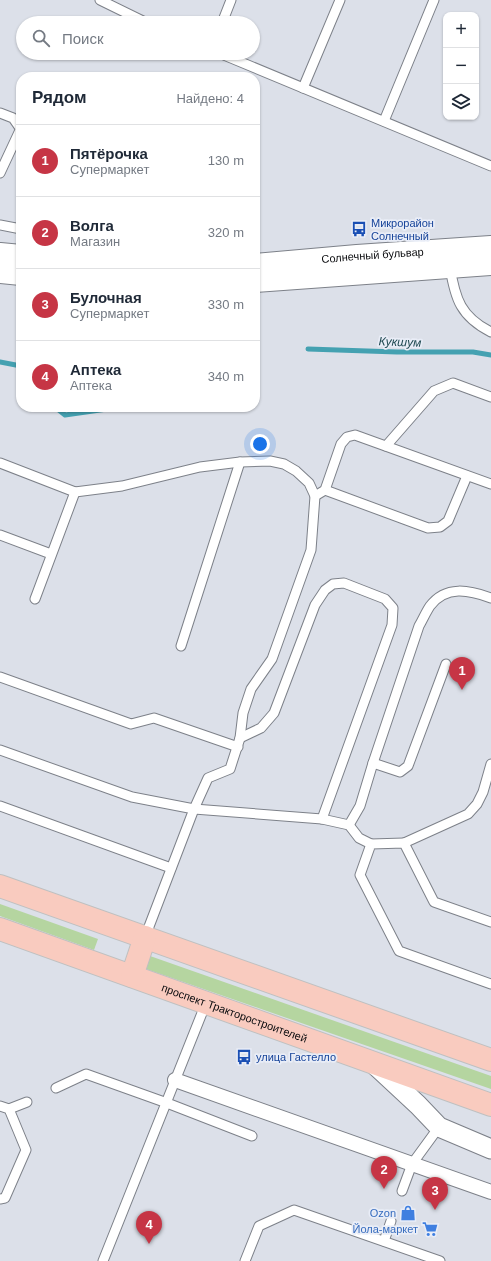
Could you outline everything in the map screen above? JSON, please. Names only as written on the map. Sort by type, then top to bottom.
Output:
[{"type":"main road","points":[[0,886],[491,1060]]},
{"type":"main road","name":"проспект Тракторостроителей","points":[[0,929],[491,1105]]},
{"type":"main road","points":[[132,976],[145,937]]},
{"type":"street","name":"Солнечный бульвар","points":[[260,280],[448,259],[491,247]]},
{"type":"street","points":[[0,254],[16,256]]},
{"type":"street","name":"Солнечный бульвар","points":[[260,265],[357,256],[448,259],[491,264]]},
{"type":"street","points":[[0,272],[16,274]]},
{"type":"street","points":[[374,1064],[439,1127],[491,1149]]},
{"type":"street","points":[[175,1080],[491,1192]]},
{"type":"lane","points":[[100,0],[133,16]]},
{"type":"lane","points":[[225,16],[231,0]]},
{"type":"lane","points":[[304,88],[340,0]]},
{"type":"lane","points":[[384,121],[434,0]]},
{"type":"lane","points":[[236,60],[491,166]]},
{"type":"lane","points":[[0,113],[13,118],[16,122]]},
{"type":"lane","points":[[0,173],[16,139]]},
{"type":"lane","points":[[0,225],[16,228]]},
{"type":"lane","points":[[448,259],[452,286],[458,302],[466,315],[479,326],[491,332]]},
{"type":"lane","points":[[386,446],[434,391],[453,383],[491,397]]},
{"type":"lane","points":[[315,496],[325,490],[341,444],[347,437],[355,435],[491,484]]},
{"type":"lane","points":[[0,463],[75,492],[122,486],[200,467],[240,462],[270,461],[284,464],[296,471],[309,483],[315,496],[311,550],[272,659],[251,689],[243,713],[239,743],[230,769],[208,778],[194,809],[145,937]]},
{"type":"lane","points":[[181,646],[240,462]]},
{"type":"lane","points":[[325,490],[428,528],[440,527],[448,520],[467,476]]},
{"type":"lane","points":[[35,599],[75,492]]},
{"type":"lane","points":[[0,535],[51,554]]},
{"type":"lane","points":[[239,743],[261,728],[274,713],[315,604],[325,590],[333,584],[344,583],[385,599],[393,608],[392,625],[322,819]]},
{"type":"lane","points":[[349,825],[360,806],[419,626],[430,606],[443,594],[456,591],[478,593],[491,598]]},
{"type":"lane","points":[[373,763],[400,772],[408,766],[446,664]]},
{"type":"lane","points":[[0,678],[131,724],[154,718],[239,743]]},
{"type":"lane","points":[[0,750],[132,797],[194,809],[322,819],[349,825],[359,838],[371,844],[404,843],[468,814],[477,804],[483,792],[491,764]]},
{"type":"lane","points":[[0,806],[171,868]]},
{"type":"lane","points":[[404,843],[434,902],[491,922]]},
{"type":"lane","points":[[371,844],[360,875],[399,951],[491,984]]},
{"type":"lane","points":[[103,1261],[206,1003]]},
{"type":"lane","points":[[56,1088],[86,1074],[252,1136]]},
{"type":"lane","points":[[0,1199],[5,1198],[26,1150],[4,1108],[27,1102]]},
{"type":"lane","points":[[402,1190],[412,1164],[439,1127]]},
{"type":"lane","points":[[245,1261],[259,1226],[294,1210],[440,1261]]},
{"type":"lane","points":[[384,1241],[392,1221]]},
{"type":"green space","points":[[0,904],[98,939],[94,950],[0,916]]},
{"type":"green space","points":[[150,956],[491,1076],[491,1089],[146,969]]},
{"type":"waterway","name":"Кукшум","points":[[308,349],[397,352],[473,352],[491,355]]},
{"type":"waterway","name":"Кукшум","points":[[0,362],[16,365]]},
{"type":"waterway","name":"Кукшум","points":[[61,412],[65,415],[86,412]]},
{"type":"place","name":"Микрорайон Солнечный","points":[[359,229]]},
{"type":"place","name":"Пятёрочка","points":[[462,690]]},
{"type":"place","name":"улица Гастелло","points":[[244,1057]]},
{"type":"place","name":"Волга","points":[[384,1189]]},
{"type":"place","name":"Булочная","points":[[435,1210]]},
{"type":"place","name":"Ozon","points":[[408,1213]]},
{"type":"place","name":"Йола-маркет","points":[[430,1229]]},
{"type":"place","name":"Аптека","points":[[149,1244]]}]
